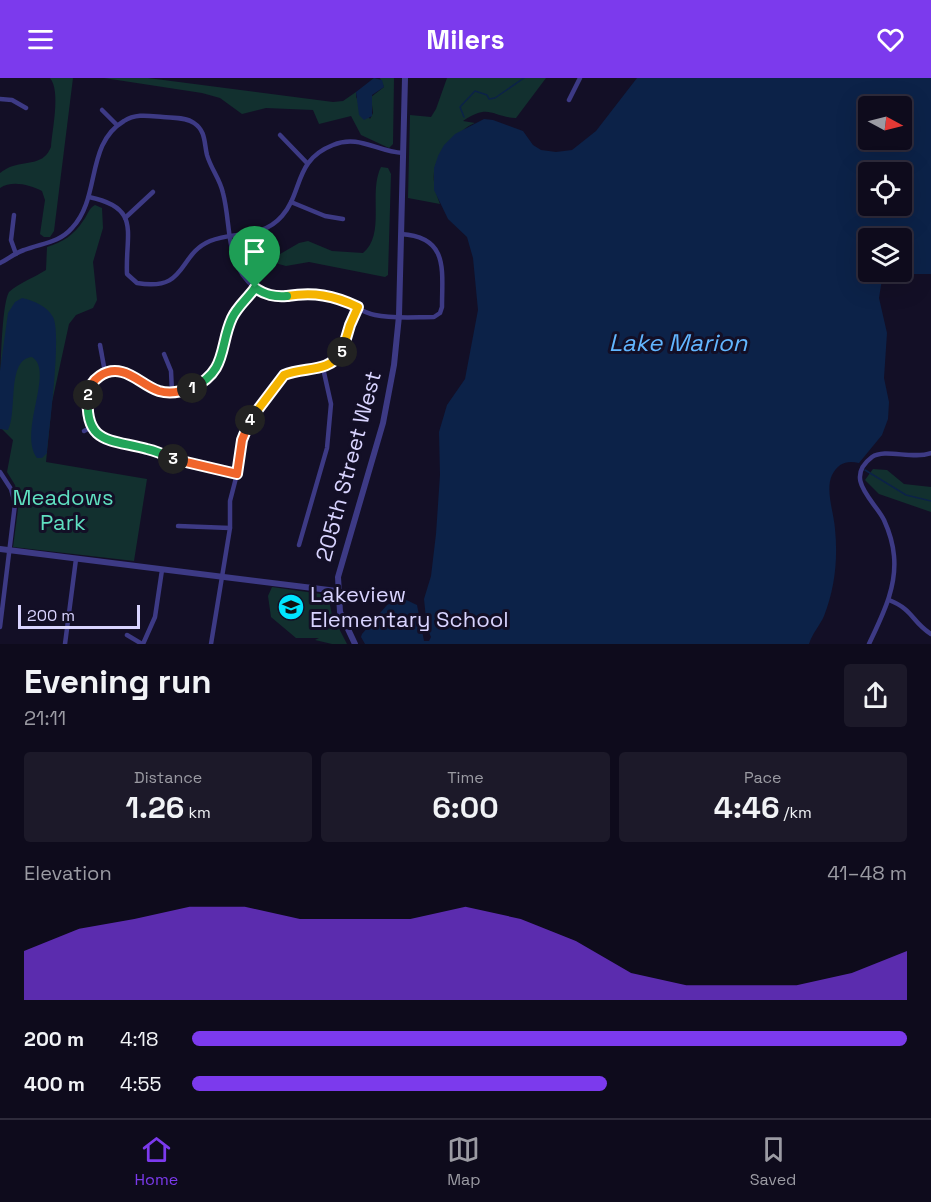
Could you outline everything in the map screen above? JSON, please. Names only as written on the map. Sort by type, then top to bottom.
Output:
[{"type":"street","name":"205th Street West","points":[[355,644],[340,612],[337,591],[341,563],[383,423],[391,382],[399,316],[405,78]]},
{"type":"street","points":[[569,100],[580,78]]},
{"type":"street","points":[[0,99],[12,100],[26,108]]},
{"type":"street","points":[[102,110],[117,125]]},
{"type":"street","points":[[0,264],[16,254],[66,235],[82,216],[100,150],[117,125],[126,119],[140,116],[186,119],[199,127],[205,138],[208,159],[223,190],[228,237],[237,266],[255,288],[264,294],[276,297],[305,293],[325,294],[376,315],[434,317],[440,313],[442,307],[442,264],[437,251],[423,237],[401,234]]},
{"type":"street","points":[[280,135],[308,164]]},
{"type":"street","points":[[88,197],[112,204],[125,218],[130,233],[128,274],[132,280],[139,283],[156,284],[168,281],[181,272],[198,249],[211,241],[268,228],[282,216],[291,202],[299,178],[308,164],[323,150],[347,141],[361,141],[385,152],[403,153]]},
{"type":"street","points":[[125,218],[153,192]]},
{"type":"street","points":[[291,202],[325,216],[343,219]]},
{"type":"street","points":[[14,215],[11,240],[16,254]]},
{"type":"street","points":[[237,474],[175,459],[148,449],[112,443],[101,437],[92,427],[87,411],[88,391],[94,379],[105,372],[122,372],[152,389],[172,392],[194,387],[212,372],[224,351],[233,316],[255,288]]},
{"type":"street","points":[[211,644],[230,528],[230,501],[246,427],[278,380],[290,372],[323,368],[333,363],[341,354],[358,307]]},
{"type":"street","points":[[99,345],[105,372]]},
{"type":"street","points":[[164,354],[171,371],[172,392]]},
{"type":"street","points":[[299,545],[327,448],[331,404],[323,368]]},
{"type":"street","points":[[84,431],[92,427]]},
{"type":"street","points":[[869,644],[889,600],[894,568],[891,540],[884,519],[861,488],[860,476],[872,457],[879,454],[892,453],[916,457],[931,453]]},
{"type":"street","points":[[0,472],[11,489],[15,504],[0,624]]},
{"type":"street","points":[[178,526],[230,528]]},
{"type":"street","points":[[0,549],[337,591]]},
{"type":"street","points":[[65,644],[76,559]]},
{"type":"street","points":[[127,635],[142,644],[155,617],[162,570]]},
{"type":"street","points":[[889,600],[905,606],[923,629],[931,634]]},
{"type":"green space","points":[[50,78],[73,78],[54,231],[50,237],[44,237],[40,234],[45,200],[42,191],[21,184],[10,184],[0,188],[0,173],[11,166],[40,160],[48,153],[51,147],[55,101],[55,92]]},
{"type":"green space","points":[[104,78],[148,78],[333,102],[343,101],[356,92],[356,97],[370,119],[373,113],[371,97],[384,87],[380,78],[394,78],[393,144],[389,148],[361,135],[351,116],[319,124],[313,110],[266,108],[242,114],[220,98],[202,93]]},
{"type":"green space","points":[[447,78],[546,78],[516,118],[485,112],[463,121],[475,123],[463,130],[446,148],[434,169],[434,185],[440,204],[408,198],[410,115],[431,117]]},
{"type":"green space","points":[[381,167],[388,168],[391,174],[388,275],[385,277],[309,262],[286,266],[275,263],[275,257],[299,243],[308,241],[332,251],[363,253],[370,245],[374,235],[377,177]]},
{"type":"green space","name":"Meadows Park","points":[[95,205],[102,208],[103,228],[93,262],[97,300],[93,308],[76,315],[69,324],[52,402],[46,462],[147,479],[134,561],[13,547],[19,502],[15,485],[7,472],[13,440],[0,427],[1,355],[6,301],[9,292],[46,270],[47,247],[72,234]]},
{"type":"green space","points":[[873,469],[887,470],[904,484],[931,487],[931,512],[879,494],[865,480]]},
{"type":"green space","name":"Lakeview Elementary School","points":[[272,587],[328,595],[332,615],[347,644],[332,644],[315,640],[319,638],[296,638],[271,617],[268,596]]},
{"type":"water","points":[[374,78],[382,80],[384,87],[372,95],[372,116],[364,120],[359,115],[356,92]]},
{"type":"water","name":"Lake Marion","points":[[637,78],[931,78],[931,274],[912,274],[912,228],[858,228],[858,282],[882,282],[879,298],[887,333],[884,378],[889,402],[888,419],[882,435],[859,463],[843,463],[832,475],[829,488],[835,529],[836,562],[831,595],[824,616],[809,644],[365,644],[361,637],[387,605],[402,598],[417,605],[424,641],[429,641],[431,637],[427,628],[424,599],[431,576],[436,534],[440,475],[439,432],[447,405],[465,379],[478,310],[473,258],[467,237],[448,219],[434,190],[434,168],[438,156],[444,145],[455,134],[484,119],[523,131],[533,145],[541,150],[556,152],[572,150],[596,131]]},
{"type":"water","points":[[22,298],[35,302],[48,310],[53,317],[55,327],[56,361],[52,404],[47,453],[42,458],[37,458],[32,446],[31,433],[40,375],[38,364],[32,357],[24,360],[19,367],[14,388],[11,422],[8,430],[0,429],[0,371],[8,313],[15,302]]},
{"type":"waterway","points":[[464,117],[460,107],[475,91],[487,95],[489,99],[495,98],[524,78]]},
{"type":"waterway","points":[[865,470],[906,495],[931,501]]},
{"type":"place","name":"Lakeview Elementary School","points":[[291,607]]},
{"type":"route","points":[[255,288],[264,294],[276,297],[305,293],[325,294],[358,307],[341,354],[333,363],[323,368],[290,372],[278,380],[246,427],[237,474],[175,459],[148,449],[112,443],[101,437],[92,427],[87,411],[88,391],[94,379],[105,372],[122,372],[162,392],[184,391],[194,387],[212,372],[224,351],[233,316],[255,288]]}]
